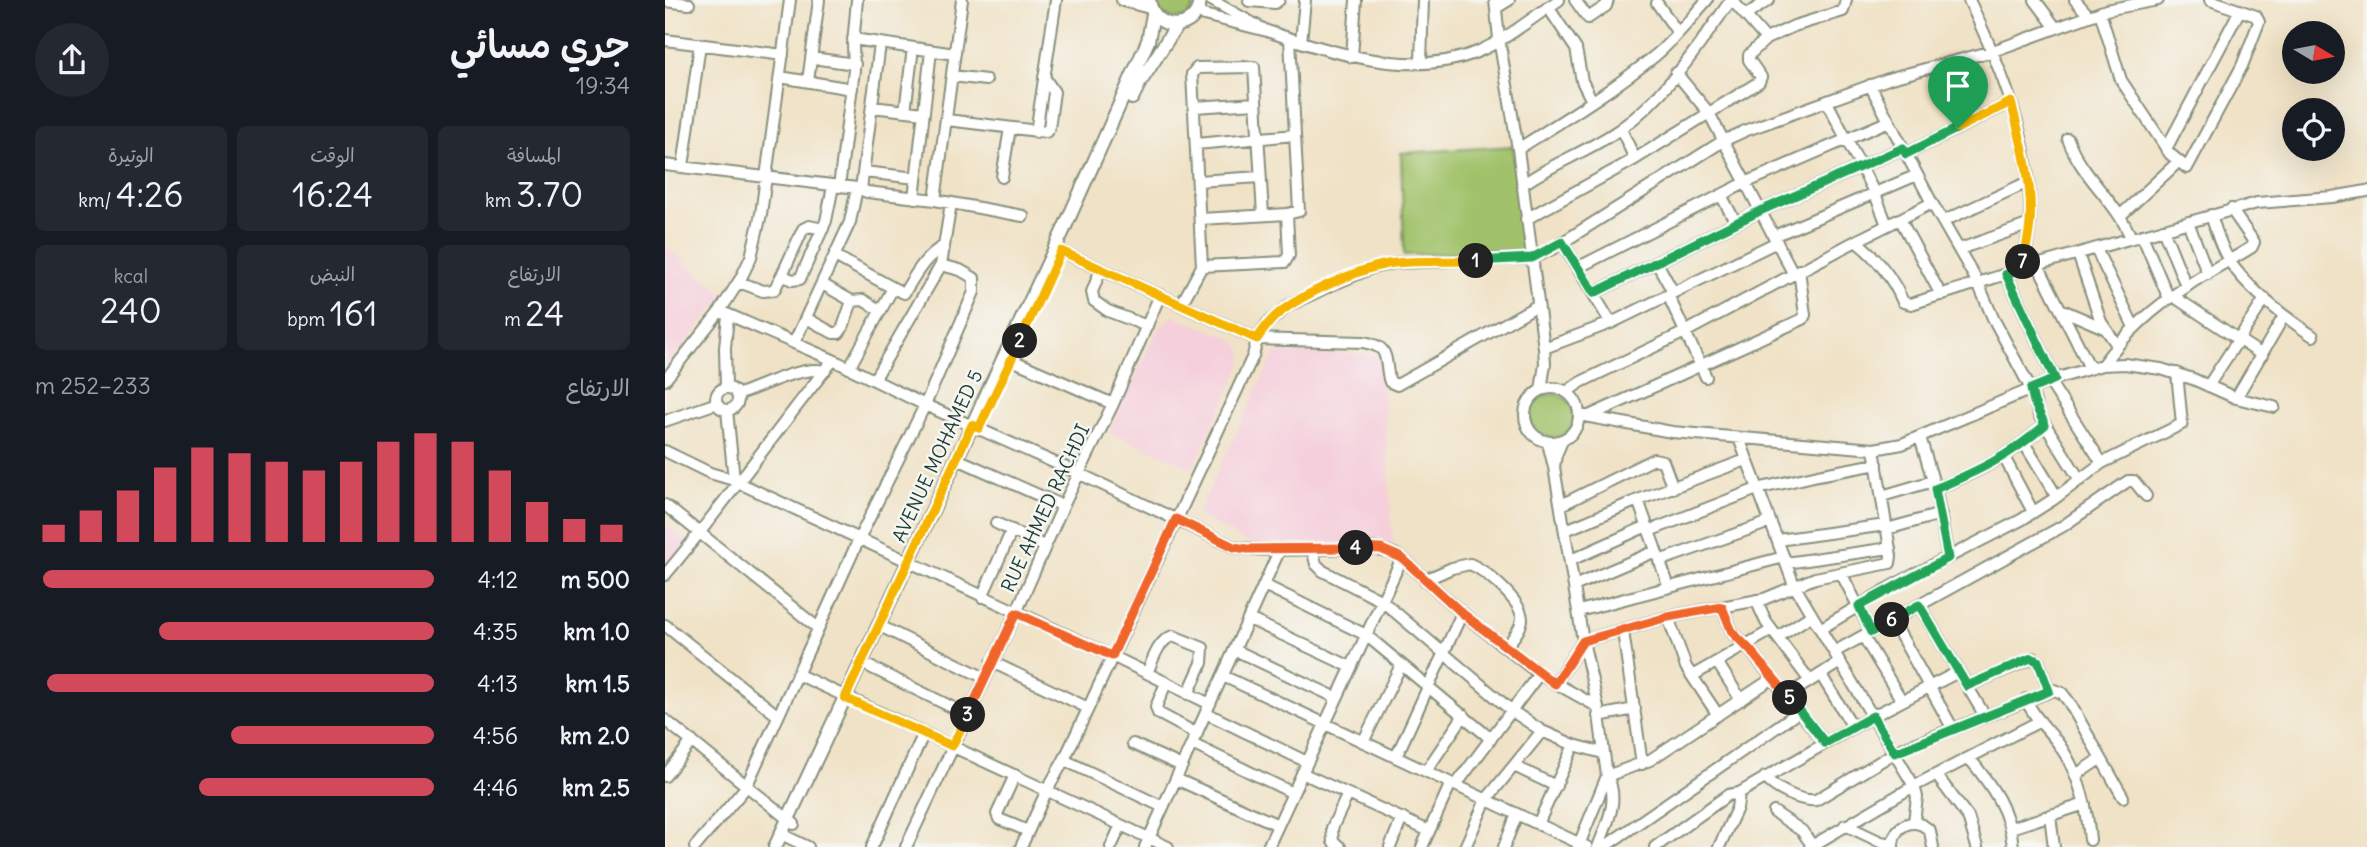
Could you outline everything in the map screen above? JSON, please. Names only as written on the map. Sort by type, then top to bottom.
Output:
[{"type":"main road","points":[[1123,0],[1151,7],[1164,23],[1177,25],[1196,13],[1200,0]]},
{"type":"main road","points":[[1135,82],[1148,41],[1151,7]]},
{"type":"main road","points":[[1135,82],[1177,25]]},
{"type":"main road","name":"AVENUE MOHAMED 5","points":[[912,564],[1135,82]]},
{"type":"main road","name":"AVENUE MOHAMED 5","points":[[775,847],[785,840],[881,626],[964,462],[975,427],[1012,360],[1058,250]]},
{"type":"main road","name":"AVENUE MOHAMED 5","points":[[849,699],[868,666],[881,626]]},
{"type":"street","points":[[665,380],[724,313],[751,257],[766,178],[790,0]]},
{"type":"street","points":[[808,81],[819,0]]},
{"type":"street","points":[[782,275],[792,280],[800,279],[827,221],[836,187],[852,89],[857,0]]},
{"type":"street","points":[[935,200],[963,0]]},
{"type":"street","points":[[947,120],[1036,132],[1056,0]]},
{"type":"street","points":[[1211,0],[1247,23]]},
{"type":"street","points":[[1247,23],[1249,0],[1275,3],[1279,0]]},
{"type":"street","points":[[1200,219],[1299,211],[1295,135],[1295,40],[1305,0]]},
{"type":"street","points":[[1352,57],[1356,0]]},
{"type":"street","points":[[1421,62],[1423,0]]},
{"type":"street","points":[[1509,0],[1496,4],[1499,39],[1518,149],[1545,364],[1541,390],[1528,402],[1525,420],[1533,436],[1548,443],[1562,441]]},
{"type":"street","points":[[1196,13],[1247,23],[1352,57],[1394,63],[1458,58],[1479,51],[1559,0]]},
{"type":"street","points":[[1575,0],[1588,18],[1606,6],[1608,0]]},
{"type":"street","points":[[1689,0],[1697,11]]},
{"type":"street","points":[[1518,149],[1656,55],[1707,0]]},
{"type":"street","points":[[1522,185],[1540,172],[1601,142],[1639,114],[1677,73],[1731,0],[1766,39]]},
{"type":"street","points":[[1746,15],[1769,0]]},
{"type":"street","points":[[1527,219],[1635,159],[1759,82],[1761,77],[1749,60],[1749,55],[1766,39],[1794,26],[1843,11],[1846,0]]},
{"type":"street","points":[[1969,0],[1993,51],[2011,102],[2028,182],[2030,224],[2022,269]]},
{"type":"street","points":[[2035,0],[2056,27]]},
{"type":"street","points":[[2075,0],[2095,14],[2121,80],[2166,149],[2185,167],[2189,167],[2259,28],[2257,18],[2210,0]]},
{"type":"street","points":[[1021,847],[1253,356],[1257,339],[1268,323],[1288,306],[1372,268],[1396,263],[1532,258],[1723,141],[1758,126],[1870,85],[1993,51],[2118,3],[2158,0]]},
{"type":"street","points":[[665,1],[689,4]]},
{"type":"street","points":[[1657,4],[1678,33]]},
{"type":"street","points":[[1548,7],[1576,49],[1582,81],[1592,100]]},
{"type":"street","points":[[2166,149],[2240,10]]},
{"type":"street","points":[[853,39],[955,54]]},
{"type":"street","points":[[665,40],[783,55]]},
{"type":"street","points":[[683,167],[700,44]]},
{"type":"street","points":[[794,343],[850,222],[864,172],[880,44]]},
{"type":"street","points":[[905,111],[913,48]]},
{"type":"street","points":[[914,198],[931,51]]},
{"type":"street","points":[[812,58],[855,64]]},
{"type":"street","points":[[1181,305],[1202,265],[1194,71],[1197,68],[1254,67],[1263,215]]},
{"type":"street","points":[[1554,467],[1562,441],[1575,431],[1584,416],[1803,319],[1805,315],[1796,272],[1775,239],[1709,113],[1677,73]]},
{"type":"street","points":[[952,76],[986,80]]},
{"type":"street","points":[[780,77],[852,89]]},
{"type":"street","points":[[1870,85],[1978,283],[1993,318],[2031,389],[2045,425],[2080,480]]},
{"type":"street","points":[[926,97],[949,101]]},
{"type":"street","points":[[1826,102],[1875,194],[1887,225]]},
{"type":"street","points":[[1594,293],[1760,211],[1860,167],[1904,151],[2011,102]]},
{"type":"street","points":[[1195,107],[1256,103]]},
{"type":"street","points":[[872,107],[924,113]]},
{"type":"street","points":[[1579,267],[1745,183],[1889,121]]},
{"type":"street","points":[[1002,177],[1010,128]]},
{"type":"street","points":[[1621,129],[1635,159]]},
{"type":"street","points":[[1196,144],[1295,135]]},
{"type":"street","points":[[2069,139],[2078,160],[2137,237],[2171,298],[2262,355]]},
{"type":"street","points":[[2120,215],[2178,162]]},
{"type":"street","points":[[665,165],[859,188],[867,192],[935,200],[1023,216]]},
{"type":"street","points":[[864,172],[916,178]]},
{"type":"street","points":[[1544,348],[1611,323],[1775,239],[1917,175]]},
{"type":"street","points":[[1198,181],[1260,177]]},
{"type":"street","points":[[1944,221],[2028,182]]},
{"type":"street","points":[[1856,240],[1889,274],[1903,302],[1911,304],[2231,209],[2256,203],[2332,197],[2367,191]]},
{"type":"street","points":[[1721,195],[1736,223]]},
{"type":"street","points":[[874,380],[941,265],[951,203]]},
{"type":"street","points":[[1541,390],[1563,390],[1581,382],[1932,203]]},
{"type":"street","points":[[2102,365],[2134,327],[2186,286],[2252,247],[2254,244],[2231,209]]},
{"type":"street","points":[[1202,265],[1285,262],[1289,255],[1287,214]]},
{"type":"street","points":[[2211,215],[2230,261],[2265,299],[2313,336]]},
{"type":"street","points":[[1900,219],[1941,295]]},
{"type":"street","points":[[2188,222],[2208,274]]},
{"type":"street","points":[[1960,249],[2030,224]]},
{"type":"street","points":[[739,282],[771,292],[776,287],[803,229],[809,226],[823,229]]},
{"type":"street","points":[[2163,229],[2186,286]]},
{"type":"street","points":[[1562,242],[1611,323]]},
{"type":"street","points":[[849,368],[880,311],[933,252],[944,246]]},
{"type":"street","points":[[2096,248],[2134,327]]},
{"type":"street","points":[[1058,250],[1257,339],[1363,341],[1376,345],[1383,349],[1388,379],[1397,385],[1538,305]]},
{"type":"street","points":[[2078,254],[2104,328],[2117,345]]},
{"type":"street","points":[[835,256],[919,302]]},
{"type":"street","points":[[1657,263],[1706,377]]},
{"type":"street","points":[[695,847],[746,787],[859,539],[925,405],[974,292],[971,274],[941,265]]},
{"type":"street","points":[[2038,265],[2090,368]]},
{"type":"street","points":[[1101,269],[1092,292],[1094,301],[1108,311],[1147,326]]},
{"type":"street","points":[[2006,274],[2052,380],[2102,463]]},
{"type":"street","points":[[822,284],[852,301],[863,300],[880,311]]},
{"type":"street","name":"RUE AHMED RACHDI","points":[[906,847],[1016,613],[1044,546],[1113,404],[1160,295]]},
{"type":"street","points":[[2208,386],[2265,299]]},
{"type":"street","points":[[806,318],[839,333],[852,301]]},
{"type":"street","points":[[2060,309],[2104,328]]},
{"type":"street","points":[[724,313],[833,360],[1234,547],[1260,550],[1365,547],[1381,549],[1402,558],[1462,613],[1539,674],[1598,711],[1635,709]]},
{"type":"street","points":[[724,313],[726,387]]},
{"type":"street","points":[[2236,398],[2284,316]]},
{"type":"street","points":[[665,575],[700,533],[735,481],[833,360]]},
{"type":"street","points":[[1012,360],[1113,404]]},
{"type":"street","points":[[1545,364],[1584,416],[1672,432],[1874,449],[1902,444],[2052,380],[2102,365],[2141,365],[2177,373],[2236,398],[2273,407]]},
{"type":"street","points":[[737,395],[803,371],[825,371]]},
{"type":"street","points":[[1820,629],[1991,537],[2057,497],[2102,463],[2182,424],[2177,373]]},
{"type":"street","points":[[665,421],[737,404],[737,395],[733,389],[726,387]]},
{"type":"street","points":[[726,387],[716,394],[722,407],[735,481]]},
{"type":"street","points":[[1882,496],[1969,476],[2004,457],[2045,425]]},
{"type":"street","points":[[1920,437],[1941,514],[1948,558]]},
{"type":"street","points":[[1738,438],[1794,585],[1914,786],[1917,797],[1914,822]]},
{"type":"street","points":[[1548,443],[1566,530],[1607,776],[1611,783],[1613,799],[1601,847]]},
{"type":"street","points":[[2024,443],[2057,497]]},
{"type":"street","points":[[1555,684],[1583,641],[1668,617],[1771,597],[1794,585],[1841,573],[1890,564],[1890,548],[1874,449]]},
{"type":"street","points":[[665,451],[1112,656],[1188,694],[1208,709],[1307,761]]},
{"type":"street","points":[[2004,457],[2033,512]]},
{"type":"street","points":[[1561,505],[1654,459],[1663,461],[1673,488]]},
{"type":"street","points":[[1566,530],[1746,460]]},
{"type":"street","points":[[964,462],[1063,506]]},
{"type":"street","points":[[1571,560],[1757,489],[1877,464]]},
{"type":"street","points":[[1834,652],[2063,526],[2127,481],[2134,481],[2146,496]]},
{"type":"street","points":[[1638,500],[1669,587]]},
{"type":"street","points":[[665,505],[818,628]]},
{"type":"street","points":[[1778,540],[1886,527],[1941,514]]},
{"type":"street","points":[[1574,586],[1658,556],[1770,522]]},
{"type":"street","points":[[996,523],[1044,546]]},
{"type":"street","points":[[982,597],[1012,530]]},
{"type":"street","points":[[1579,611],[1785,560],[1890,548]]},
{"type":"street","points":[[1147,843],[1280,549]]},
{"type":"street","points":[[1312,549],[1316,564],[1323,571],[1382,601],[1512,711],[1542,731],[1574,745],[1603,753]]},
{"type":"street","points":[[1268,847],[1402,558]]},
{"type":"street","points":[[1425,580],[1462,565],[1470,565],[1484,573],[1513,598],[1522,614],[1519,629],[1506,647]]},
{"type":"street","points":[[1841,573],[1859,606],[1867,634],[1902,701]]},
{"type":"street","points":[[1264,585],[1366,635],[1491,739]]},
{"type":"street","points":[[1756,600],[1775,633],[1810,681]]},
{"type":"street","points":[[1919,605],[1985,716]]},
{"type":"street","points":[[1722,607],[1732,632],[1825,743]]},
{"type":"street","points":[[1396,757],[1462,613]]},
{"type":"street","points":[[1692,676],[1746,646],[1812,615]]},
{"type":"street","points":[[1668,617],[1682,658],[1719,715]]},
{"type":"street","points":[[1249,619],[1351,667]]},
{"type":"street","points":[[1892,620],[1953,729]]},
{"type":"street","points":[[665,625],[778,716]]},
{"type":"street","points":[[881,626],[985,678]]},
{"type":"street","points":[[1623,631],[1642,764]]},
{"type":"street","points":[[1147,673],[1166,638],[1173,636],[1197,645],[1202,648],[1203,658],[1188,694]]},
{"type":"street","points":[[1235,650],[1337,698]]},
{"type":"street","points":[[1967,686],[2031,658],[2038,661],[2049,691]]},
{"type":"street","points":[[992,662],[1088,708]]},
{"type":"street","points":[[1717,662],[1741,699]]},
{"type":"street","points":[[1787,695],[1840,662]]},
{"type":"street","points":[[1363,742],[1401,665]]},
{"type":"street","points":[[868,666],[968,715]]},
{"type":"street","points":[[1655,847],[1728,795],[1739,793],[1853,727],[1958,672]]},
{"type":"street","points":[[797,674],[1121,825],[1147,843],[1168,847]]},
{"type":"street","points":[[1422,847],[1454,784],[1539,674]]},
{"type":"street","points":[[1821,675],[1853,727]]},
{"type":"street","points":[[1223,676],[1582,846],[1607,776]]},
{"type":"street","points":[[1607,776],[1642,764],[1773,678]]},
{"type":"street","points":[[1166,683],[1156,707],[1158,713],[1194,739],[1293,793]]},
{"type":"street","points":[[1765,777],[1774,786],[1805,800],[1812,800],[1895,753],[2027,699],[2049,691],[2059,691],[2066,697],[2123,797]]},
{"type":"street","points":[[2027,699],[2040,722],[2060,746],[2076,775],[2085,804],[2090,839]]},
{"type":"street","points":[[1601,847],[1800,711]]},
{"type":"street","points":[[1426,771],[1464,715]]},
{"type":"street","points":[[665,720],[791,822]]},
{"type":"street","points":[[1774,812],[1802,831],[1811,846],[1914,786],[2040,722]]},
{"type":"street","points":[[1465,847],[1486,800],[1542,731]]},
{"type":"street","points":[[872,847],[924,733]]},
{"type":"street","points":[[665,775],[692,741]]},
{"type":"street","points":[[1133,744],[1182,766]]},
{"type":"street","points":[[1538,824],[1574,745]]},
{"type":"street","points":[[2076,775],[2101,758]]},
{"type":"street","points":[[1970,759],[1999,797],[2011,828],[2013,847]]},
{"type":"street","points":[[1064,760],[1163,807]]},
{"type":"street","points":[[1514,766],[1556,786]]},
{"type":"street","points":[[1302,772],[1429,831]]},
{"type":"street","points":[[1015,775],[997,814],[999,819],[1028,831]]},
{"type":"street","points":[[1937,776],[1968,817],[1977,847]]},
{"type":"street","points":[[1176,779],[1278,825]]},
{"type":"street","points":[[1719,847],[1737,808],[1739,793]]},
{"type":"street","points":[[1340,847],[1333,842],[1331,834],[1348,794]]},
{"type":"street","points":[[2011,828],[2085,804]]},
{"type":"street","points":[[1504,847],[1517,814]]},
{"type":"street","points":[[2050,815],[2054,847]]},
{"type":"street","points":[[1390,847],[1402,818]]},
{"type":"street","points":[[1845,825],[1893,845],[1899,828],[1914,822],[1930,831],[1934,847]]},
{"type":"street","points":[[1111,847],[1121,825]]},
{"type":"street","points":[[785,840],[808,847]]},
{"type":"shaded area","points":[[665,245],[725,295],[665,369]]},
{"type":"shaded area","points":[[1173,316],[1231,338],[1240,346],[1243,355],[1241,366],[1193,468],[1109,432],[1158,329]]},
{"type":"shaded area","points":[[1275,352],[1381,354],[1393,544],[1251,544],[1197,515]]},
{"type":"shaded area","points":[[665,524],[688,542],[665,571]]},
{"type":"green space","points":[[1155,0],[1196,0],[1187,16],[1177,19],[1160,14]]},
{"type":"green space","points":[[1513,146],[1525,252],[1404,255],[1401,153]]},
{"type":"green space","points":[[1552,394],[1567,401],[1574,416],[1567,431],[1552,438],[1537,431],[1530,416],[1537,401]]},
{"type":"route","points":[[2011,102],[2025,162],[2030,224],[2022,269],[2006,274],[2055,379],[2031,389],[2045,425],[2004,457],[1969,476],[1935,489],[1948,558],[1859,606],[1871,632],[1919,605],[1967,686],[2033,658],[2038,661],[2049,691],[1895,753],[1873,716],[1825,743],[1750,650],[1732,632],[1722,607],[1668,617],[1583,641],[1555,684],[1462,613],[1402,558],[1392,553],[1365,547],[1260,550],[1234,547],[1176,519],[1112,656],[1016,613],[952,746],[845,698],[972,425],[979,428],[1061,251],[1257,339],[1276,315],[1306,296],[1372,268],[1396,263],[1532,258],[1562,242],[1594,293],[1760,211],[1903,148],[1906,154],[1958,128],[2011,102]]}]
